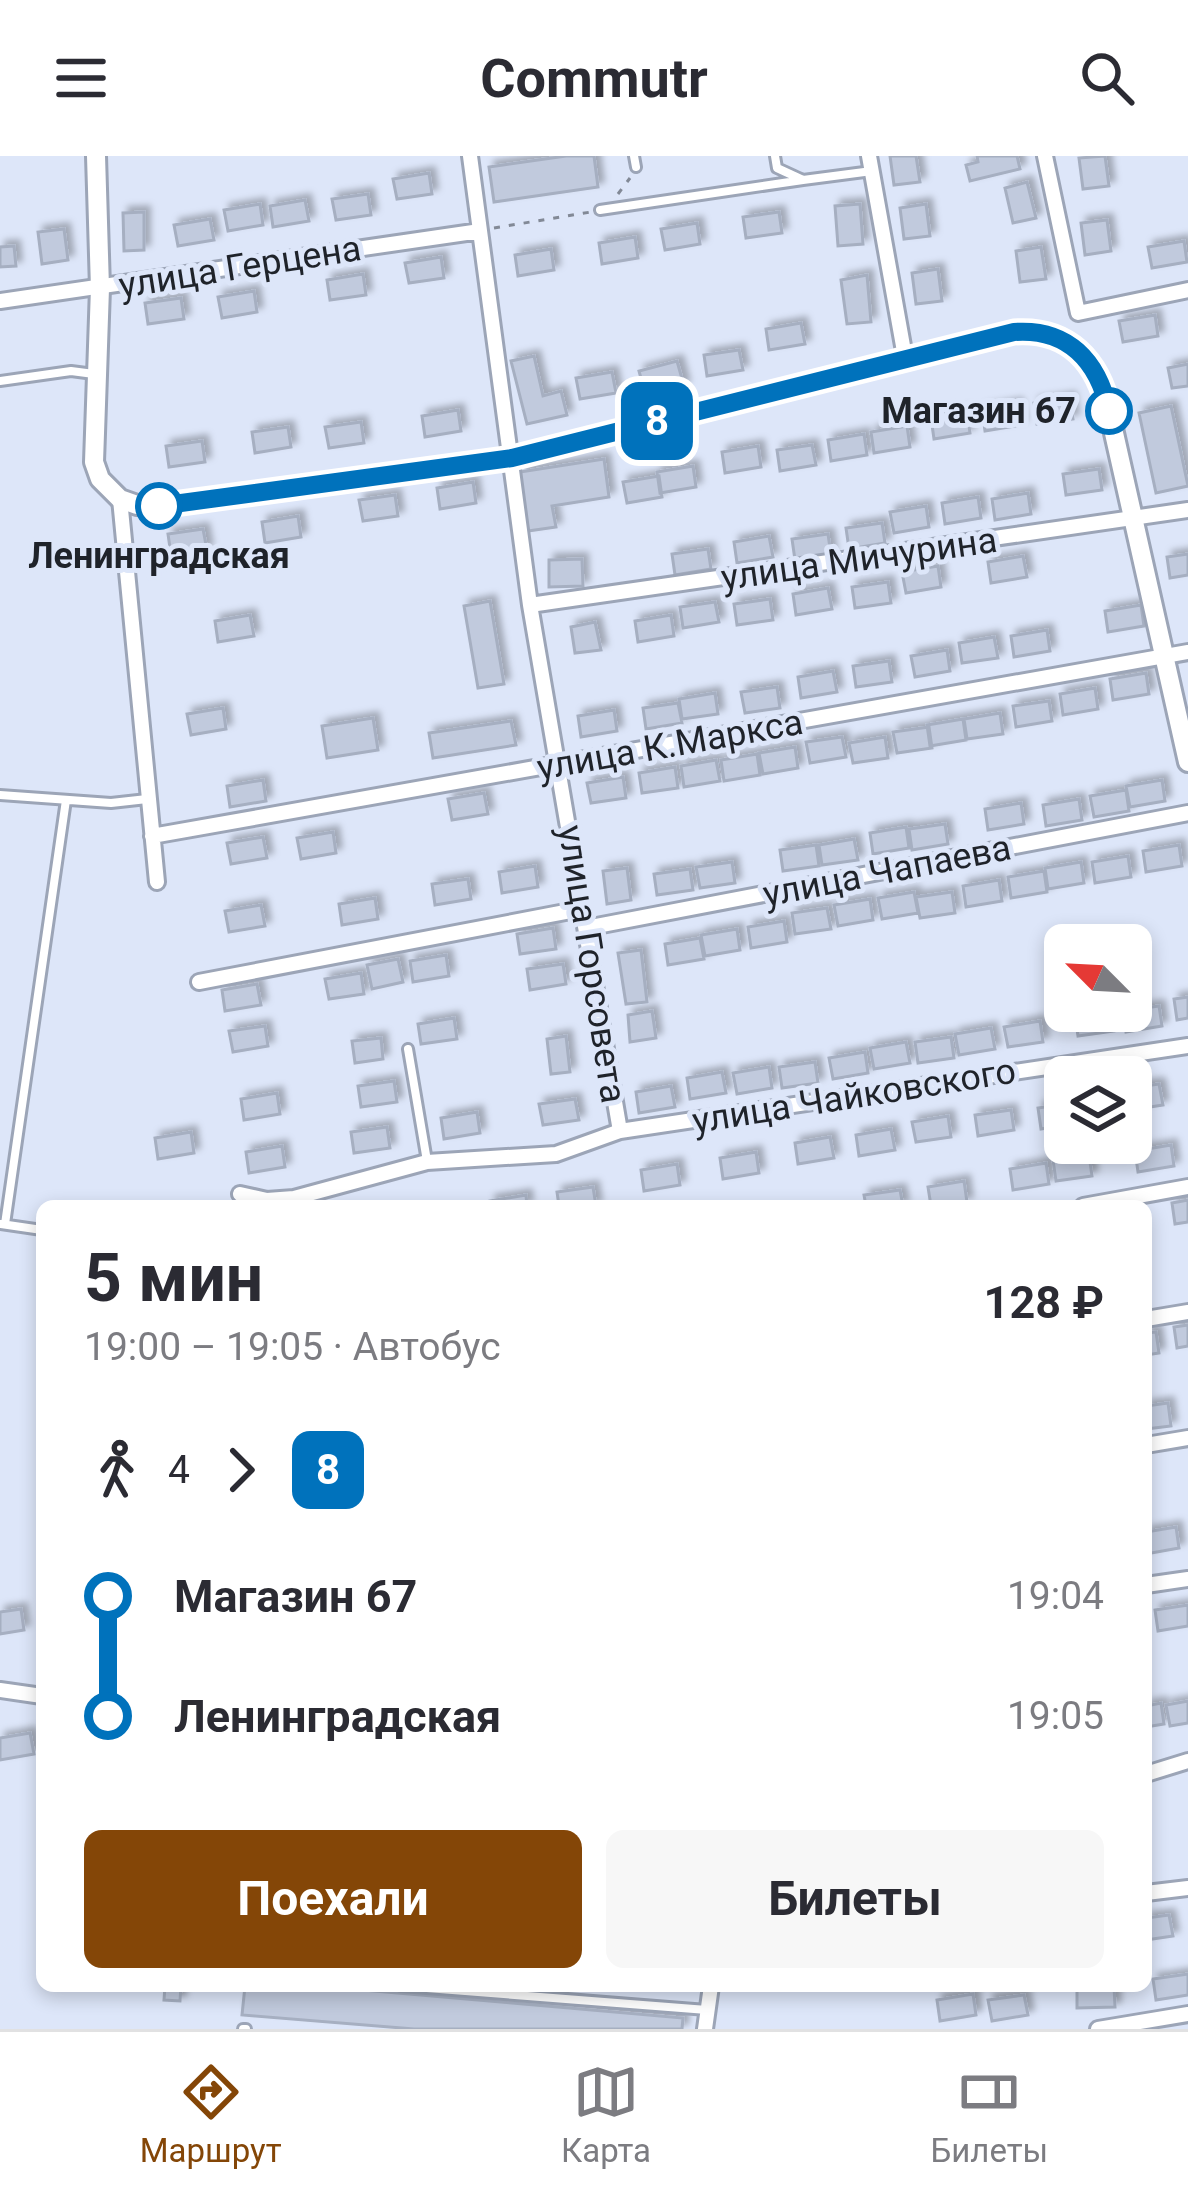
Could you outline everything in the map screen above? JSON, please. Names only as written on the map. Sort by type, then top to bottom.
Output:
[{"type":"street","points":[[96,156],[100,288],[94,462],[100,479],[120,500],[137,506],[512,458],[1014,332],[1034,331],[1066,340],[1095,370],[1105,393],[1188,762]]},
{"type":"street","name":"улица Горсовета","points":[[470,156],[530,604],[620,1131]]},
{"type":"street","points":[[1045,156],[1078,313],[1066,340]]},
{"type":"street","points":[[871,164],[905,357]]},
{"type":"street","name":"улица Герцена","points":[[0,301],[480,231]]},
{"type":"street","points":[[1078,313],[1188,290]]},
{"type":"street","points":[[120,500],[157,882]]},
{"type":"street","name":"улица Мичурина","points":[[530,604],[1188,510]]},
{"type":"street","name":"улица К.Маркса","points":[[152,836],[1188,652]]},
{"type":"street","name":"улица Чапаева","points":[[586,928],[1188,813]]},
{"type":"street","points":[[199,982],[581,909]]},
{"type":"street","name":"улица Чайковского","points":[[240,1194],[267,1200],[294,1198],[427,1162],[556,1154],[620,1131],[1188,1046]]},
{"type":"street","points":[[1116,1200],[1188,1187]]},
{"type":"street","points":[[1152,1318],[1188,1312]]},
{"type":"street","points":[[1152,1444],[1188,1438]]},
{"type":"street","points":[[1152,1584],[1188,1579]]},
{"type":"street","points":[[0,1690],[36,1695]]},
{"type":"street","points":[[1152,1772],[1188,1761]]},
{"type":"street","points":[[1152,1892],[1188,1888]]},
{"type":"street","points":[[705,2029],[710,1992]]},
{"type":"street","points":[[1098,2029],[1188,2014]]},
{"type":"lane","points":[[634,156],[636,167]]},
{"type":"lane","points":[[775,156],[777,168],[803,180]]},
{"type":"lane","points":[[600,210],[803,180],[871,164]]},
{"type":"lane","points":[[0,381],[71,371],[95,374]]},
{"type":"lane","points":[[0,795],[111,803],[148,799]]},
{"type":"lane","points":[[36,1229],[3,1224],[66,800]]},
{"type":"lane","points":[[408,1049],[427,1162]]},
{"type":"lane","points":[[478,1992],[709,2010]]},
{"type":"path","points":[[480,231],[600,210],[620,193],[636,167]]},
{"type":"building","points":[[594,156],[598,187],[494,202],[489,167]]},
{"type":"building","points":[[890,156],[916,156],[920,182],[894,185]]},
{"type":"building","points":[[977,156],[1017,156],[1020,169],[970,181],[966,165],[978,162]]},
{"type":"building","points":[[1105,156],[1109,186],[1083,189],[1079,158]]},
{"type":"building","points":[[429,173],[432,194],[397,199],[393,179]]},
{"type":"building","points":[[1027,182],[1036,218],[1013,223],[1005,188]]},
{"type":"building","points":[[368,194],[371,215],[336,220],[332,199]]},
{"type":"building","points":[[305,200],[309,221],[273,227],[270,206]]},
{"type":"building","points":[[260,204],[263,225],[228,231],[224,210]]},
{"type":"building","points":[[860,204],[863,244],[838,246],[835,206]]},
{"type":"building","points":[[926,204],[930,236],[904,239],[900,208]]},
{"type":"building","points":[[144,212],[144,250],[124,251],[123,213]]},
{"type":"building","points":[[779,212],[782,233],[746,238],[743,217]]},
{"type":"building","points":[[210,219],[214,240],[178,246],[174,225]]},
{"type":"building","points":[[1107,220],[1111,251],[1085,255],[1081,223]]},
{"type":"building","points":[[697,223],[700,244],[665,250],[661,229]]},
{"type":"building","points":[[64,229],[68,260],[42,264],[38,232]]},
{"type":"building","points":[[635,237],[638,258],[602,264],[599,243]]},
{"type":"building","points":[[1184,241],[1187,262],[1152,268],[1148,247]]},
{"type":"building","points":[[14,246],[16,266],[0,267],[0,247]]},
{"type":"building","points":[[1041,247],[1046,279],[1020,282],[1016,251]]},
{"type":"building","points":[[551,249],[554,270],[518,276],[515,255]]},
{"type":"building","points":[[441,257],[444,278],[409,283],[405,263]]},
{"type":"building","points":[[938,269],[942,301],[916,304],[912,273]]},
{"type":"building","points":[[363,274],[366,295],[330,300],[327,280]]},
{"type":"building","points":[[867,275],[871,322],[847,324],[841,280]]},
{"type":"building","points":[[254,291],[257,312],[222,318],[218,297]]},
{"type":"building","points":[[181,298],[184,319],[148,324],[145,303]]},
{"type":"building","points":[[1155,315],[1158,336],[1123,342],[1119,321]]},
{"type":"building","points":[[801,323],[805,344],[769,350],[766,329]]},
{"type":"building","points":[[739,350],[743,370],[707,376],[704,355]]},
{"type":"building","points":[[534,356],[543,396],[561,391],[567,415],[527,424],[511,361]]},
{"type":"building","points":[[677,361],[684,386],[646,397],[639,371]]},
{"type":"building","points":[[1188,364],[1188,386],[1172,388],[1168,368]]},
{"type":"building","points":[[612,372],[616,393],[580,399],[576,378]]},
{"type":"building","points":[[1070,398],[1073,419],[1037,424],[1034,403]]},
{"type":"building","points":[[1017,404],[1021,425],[985,431],[982,410]]},
{"type":"building","points":[[1171,406],[1188,486],[1156,493],[1139,413]]},
{"type":"building","points":[[458,410],[461,431],[425,437],[422,416]]},
{"type":"building","points":[[967,412],[970,433],[934,439],[931,418]]},
{"type":"building","points":[[361,422],[364,443],[329,448],[325,427]]},
{"type":"building","points":[[907,426],[910,447],[874,453],[871,432]]},
{"type":"building","points":[[288,427],[291,447],[255,453],[252,432]]},
{"type":"building","points":[[864,434],[867,455],[831,461],[828,440]]},
{"type":"building","points":[[202,441],[205,462],[169,467],[166,446]]},
{"type":"building","points":[[812,445],[816,465],[780,471],[777,450]]},
{"type":"building","points":[[758,446],[761,467],[725,473],[722,452]]},
{"type":"building","points":[[604,459],[609,497],[552,506],[556,527],[528,531],[520,472]]},
{"type":"building","points":[[693,466],[696,487],[660,493],[657,472]]},
{"type":"building","points":[[1099,469],[1102,490],[1066,495],[1063,474]]},
{"type":"building","points":[[659,476],[662,497],[627,503],[623,482]]},
{"type":"building","points":[[473,482],[476,503],[440,509],[437,488]]},
{"type":"building","points":[[1028,493],[1031,514],[995,520],[992,499]]},
{"type":"building","points":[[395,495],[398,516],[363,521],[359,500]]},
{"type":"building","points":[[978,497],[981,518],[945,524],[942,503]]},
{"type":"building","points":[[926,506],[929,527],[894,533],[890,512]]},
{"type":"building","points":[[298,516],[301,537],[265,543],[262,522]]},
{"type":"building","points":[[882,523],[885,543],[849,549],[846,528]]},
{"type":"building","points":[[203,529],[207,550],[171,555],[168,534]]},
{"type":"building","points":[[828,534],[831,555],[795,560],[792,539]]},
{"type":"building","points":[[769,536],[773,557],[737,563],[734,542]]},
{"type":"building","points":[[708,549],[711,569],[675,575],[672,554]]},
{"type":"building","points":[[1188,554],[1188,575],[1170,578],[1167,557]]},
{"type":"building","points":[[1023,556],[1027,577],[991,583],[988,562]]},
{"type":"building","points":[[582,559],[583,586],[549,587],[549,560]]},
{"type":"building","points":[[938,566],[941,587],[906,593],[902,572]]},
{"type":"building","points":[[888,582],[891,603],[855,608],[852,587]]},
{"type":"building","points":[[828,588],[832,609],[796,615],[793,594]]},
{"type":"building","points":[[770,599],[773,620],[737,625],[734,604]]},
{"type":"building","points":[[490,601],[504,684],[478,688],[464,606]]},
{"type":"building","points":[[715,602],[719,622],[683,628],[680,607]]},
{"type":"building","points":[[1141,605],[1144,626],[1108,632],[1105,611]]},
{"type":"building","points":[[250,615],[254,636],[218,642],[215,621]]},
{"type":"building","points":[[671,615],[674,636],[638,642],[635,621]]},
{"type":"building","points":[[595,622],[601,650],[575,653],[571,627]]},
{"type":"building","points":[[1047,630],[1050,651],[1014,657],[1011,636]]},
{"type":"building","points":[[994,637],[998,658],[962,663],[959,643]]},
{"type":"building","points":[[947,650],[950,671],[915,677],[911,656]]},
{"type":"building","points":[[889,661],[892,682],[856,687],[853,666]]},
{"type":"building","points":[[833,671],[837,692],[801,698],[798,677]]},
{"type":"building","points":[[1146,673],[1149,694],[1113,700],[1110,679]]},
{"type":"building","points":[[777,687],[780,708],[745,713],[741,692]]},
{"type":"building","points":[[1095,688],[1098,709],[1063,715],[1060,694]]},
{"type":"building","points":[[715,693],[718,714],[682,719],[679,699]]},
{"type":"building","points":[[1049,701],[1052,721],[1016,727],[1013,706]]},
{"type":"building","points":[[678,703],[682,723],[646,729],[643,708]]},
{"type":"building","points":[[223,708],[226,729],[191,735],[187,714]]},
{"type":"building","points":[[614,710],[617,731],[581,737],[578,716]]},
{"type":"building","points":[[1000,713],[1003,734],[967,739],[964,719]]},
{"type":"building","points":[[373,718],[378,750],[327,758],[322,726]]},
{"type":"building","points":[[963,719],[966,740],[930,746],[927,725]]},
{"type":"building","points":[[511,721],[516,745],[433,758],[429,733]]},
{"type":"building","points":[[929,727],[932,748],[897,753],[893,732]]},
{"type":"building","points":[[842,737],[846,757],[810,763],[806,742]]},
{"type":"building","points":[[885,737],[888,758],[853,763],[849,743]]},
{"type":"building","points":[[795,747],[798,768],[763,774],[759,753]]},
{"type":"building","points":[[757,754],[760,775],[724,781],[721,760]]},
{"type":"building","points":[[716,760],[720,781],[684,787],[681,766]]},
{"type":"building","points":[[675,767],[678,788],[642,793],[639,773]]},
{"type":"building","points":[[623,777],[626,798],[591,803],[587,783]]},
{"type":"building","points":[[263,780],[266,801],[230,807],[227,786]]},
{"type":"building","points":[[1162,780],[1165,801],[1130,807],[1126,786]]},
{"type":"building","points":[[1126,790],[1129,811],[1094,817],[1090,796]]},
{"type":"building","points":[[484,793],[488,814],[452,820],[448,799]]},
{"type":"building","points":[[1079,799],[1082,820],[1046,826],[1043,805]]},
{"type":"building","points":[[1021,803],[1024,824],[988,830],[985,809]]},
{"type":"building","points":[[945,824],[948,844],[912,850],[909,829]]},
{"type":"building","points":[[906,827],[909,848],[873,854],[870,833]]},
{"type":"building","points":[[333,832],[336,853],[301,859],[297,838]]},
{"type":"building","points":[[263,837],[267,858],[231,864],[227,843]]},
{"type":"building","points":[[854,839],[858,860],[822,865],[819,845]]},
{"type":"building","points":[[816,845],[819,866],[783,871],[780,850]]},
{"type":"building","points":[[1179,845],[1182,866],[1146,872],[1143,851]]},
{"type":"building","points":[[1128,856],[1131,877],[1095,883],[1092,862]]},
{"type":"building","points":[[732,862],[735,883],[700,888],[696,867]]},
{"type":"building","points":[[1081,862],[1084,883],[1048,889],[1045,868]]},
{"type":"building","points":[[535,866],[538,887],[502,893],[499,872]]},
{"type":"building","points":[[627,868],[631,900],[607,904],[603,871]]},
{"type":"building","points":[[690,869],[693,890],[657,895],[654,874]]},
{"type":"building","points":[[1044,871],[1047,892],[1011,898],[1008,877]]},
{"type":"building","points":[[468,879],[471,899],[435,905],[432,884]]},
{"type":"building","points":[[999,880],[1002,901],[966,907],[963,886]]},
{"type":"building","points":[[914,892],[918,913],[882,919],[878,898]]},
{"type":"building","points":[[952,892],[955,913],[920,918],[916,897]]},
{"type":"building","points":[[375,898],[378,919],[342,925],[339,904]]},
{"type":"building","points":[[870,899],[873,920],[838,926],[834,905]]},
{"type":"building","points":[[261,905],[265,926],[229,932],[225,911]]},
{"type":"building","points":[[827,908],[831,929],[795,934],[792,913]]},
{"type":"building","points":[[784,921],[787,942],[751,948],[748,927]]},
{"type":"building","points":[[553,928],[556,949],[520,954],[517,934]]},
{"type":"building","points":[[737,929],[740,950],[705,956],[701,935]]},
{"type":"building","points":[[700,938],[704,959],[668,965],[665,944]]},
{"type":"building","points":[[641,950],[647,1002],[626,1004],[618,953]]},
{"type":"building","points":[[446,955],[449,976],[413,982],[410,961]]},
{"type":"building","points":[[398,959],[403,982],[372,989],[367,965]]},
{"type":"building","points":[[563,964],[566,984],[530,990],[527,969]]},
{"type":"building","points":[[361,973],[364,994],[329,999],[325,979]]},
{"type":"building","points":[[257,984],[261,1005],[225,1011],[222,990]]},
{"type":"building","points":[[1188,997],[1188,1018],[1177,1020],[1174,999]]},
{"type":"building","points":[[1159,1006],[1162,1026],[1152,1028],[1152,1007]]},
{"type":"building","points":[[652,1011],[656,1038],[630,1042],[628,1015]]},
{"type":"building","points":[[454,1018],[457,1039],[421,1044],[418,1024]]},
{"type":"building","points":[[1040,1021],[1043,1042],[1008,1047],[1004,1027]]},
{"type":"building","points":[[265,1026],[268,1046],[233,1052],[229,1031]]},
{"type":"building","points":[[991,1028],[995,1049],[959,1055],[955,1034]]},
{"type":"building","points":[[566,1036],[570,1072],[551,1074],[547,1039]]},
{"type":"building","points":[[951,1037],[954,1058],[918,1063],[915,1042]]},
{"type":"building","points":[[381,1038],[383,1059],[355,1063],[352,1041]]},
{"type":"building","points":[[906,1042],[910,1063],[874,1069],[870,1048]]},
{"type":"building","points":[[865,1052],[868,1073],[833,1079],[829,1058]]},
{"type":"building","points":[[815,1062],[818,1083],[782,1088],[779,1067]]},
{"type":"building","points":[[769,1067],[772,1088],[737,1094],[733,1073]]},
{"type":"building","points":[[722,1072],[726,1093],[690,1099],[687,1078]]},
{"type":"building","points":[[394,1081],[397,1102],[361,1107],[358,1086]]},
{"type":"building","points":[[1159,1084],[1163,1105],[1152,1107],[1152,1085]]},
{"type":"building","points":[[671,1086],[675,1107],[639,1113],[636,1092]]},
{"type":"building","points":[[277,1093],[280,1114],[244,1120],[241,1099]]},
{"type":"building","points":[[575,1099],[579,1120],[543,1125],[539,1104]]},
{"type":"building","points":[[1044,1107],[1044,1128],[1041,1129],[1038,1108]]},
{"type":"building","points":[[1011,1110],[1014,1130],[978,1136],[975,1115]]},
{"type":"building","points":[[477,1112],[480,1133],[444,1139],[441,1118]]},
{"type":"building","points":[[948,1116],[951,1137],[916,1142],[912,1122]]},
{"type":"building","points":[[387,1127],[390,1148],[354,1153],[351,1132]]},
{"type":"building","points":[[891,1129],[895,1150],[859,1156],[856,1135]]},
{"type":"building","points":[[191,1132],[194,1153],[158,1159],[155,1138]]},
{"type":"building","points":[[830,1137],[834,1158],[798,1164],[795,1143]]},
{"type":"building","points":[[1171,1145],[1174,1166],[1138,1172],[1137,1164],[1152,1164],[1152,1148]]},
{"type":"building","points":[[282,1146],[285,1167],[249,1173],[246,1152]]},
{"type":"building","points":[[756,1152],[759,1173],[723,1179],[720,1158]]},
{"type":"building","points":[[677,1164],[680,1185],[644,1191],[641,1170]]},
{"type":"building","points":[[1046,1164],[1049,1184],[1013,1190],[1010,1169]]},
{"type":"building","points":[[1054,1164],[1090,1164],[1092,1176],[1056,1181]]},
{"type":"building","points":[[964,1181],[967,1200],[930,1200],[928,1187]]},
{"type":"building","points":[[593,1187],[595,1200],[558,1200],[557,1192]]},
{"type":"building","points":[[900,1190],[902,1200],[865,1200],[864,1195]]},
{"type":"building","points":[[1188,1200],[1188,1222],[1175,1224],[1172,1203]]},
{"type":"building","points":[[1188,1325],[1188,1346],[1177,1348],[1174,1327]]},
{"type":"building","points":[[1152,1332],[1156,1332],[1159,1353],[1152,1354]]},
{"type":"building","points":[[1168,1403],[1171,1426],[1152,1428],[1152,1405]]},
{"type":"building","points":[[1176,1527],[1179,1548],[1152,1553],[1152,1531]]},
{"type":"building","points":[[1188,1605],[1188,1626],[1158,1631],[1155,1610]]},
{"type":"building","points":[[21,1609],[24,1630],[0,1634],[0,1612]]},
{"type":"building","points":[[1188,1701],[1188,1723],[1170,1726],[1166,1705]]},
{"type":"building","points":[[1161,1703],[1164,1724],[1152,1726],[1152,1705]]},
{"type":"building","points":[[30,1733],[34,1754],[0,1760],[0,1738]]},
{"type":"building","points":[[1169,1915],[1173,1936],[1152,1939],[1152,1917]]},
{"type":"building","points":[[1188,1974],[1188,1995],[1156,2000],[1153,1979]]},
{"type":"building","points":[[165,1992],[181,1992],[180,2001],[164,2000]]},
{"type":"building","points":[[244,1992],[386,1992],[683,2018],[682,2029],[414,2029],[242,2015]]},
{"type":"building","points":[[1077,1992],[1114,1992],[1115,2007],[1077,2008]]},
{"type":"building","points":[[973,1994],[976,2015],[940,2021],[937,2000]]},
{"type":"building","points":[[1024,1995],[1028,2015],[992,2021],[988,2000]]},
{"type":"bus line","name":"8","points":[[159,506],[512,458],[1014,332],[1052,335],[1079,350],[1095,370],[1109,411]]},
{"type":"place","name":"Магазин 67","points":[[1109,411]]},
{"type":"place","name":"Ленинградская","points":[[159,506]]}]
